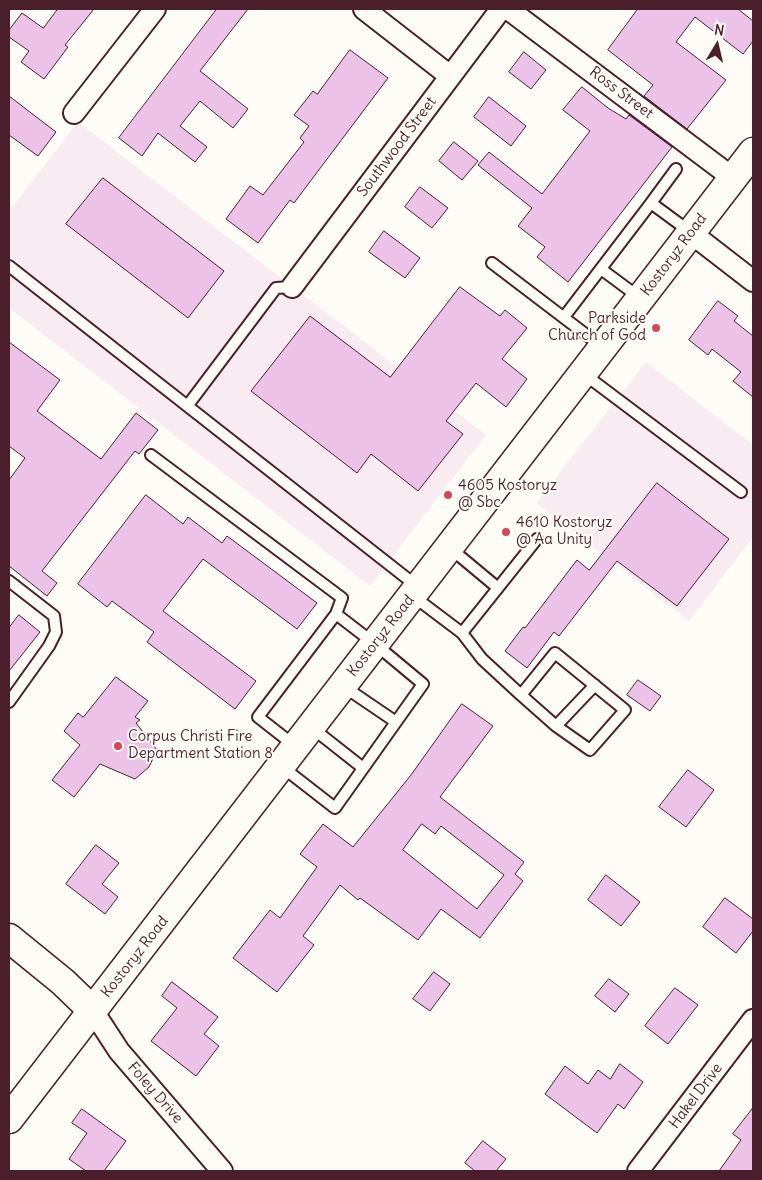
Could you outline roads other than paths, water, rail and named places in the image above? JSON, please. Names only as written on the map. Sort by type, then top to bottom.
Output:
[{"type":"main road","name":"Kostoryz Road","points":[[9,1119],[753,152]]},
{"type":"main road","points":[[9,938],[63,982],[93,1011]]},
{"type":"street","points":[[74,113],[155,9]]},
{"type":"street","points":[[364,9],[450,76]]},
{"type":"street","name":"Southwood Street","points":[[292,287],[502,9]]},
{"type":"street","name":"Ross Street","points":[[508,9],[733,178]]},
{"type":"street","points":[[691,233],[749,274]]},
{"type":"street","name":"Foley Drive","points":[[93,1011],[119,1051],[222,1171]]},
{"type":"street","name":"Hakel Drive","points":[[638,1171],[753,1020]]},
{"type":"lane","points":[[564,318],[676,169]]},
{"type":"lane","points":[[651,203],[691,233]]},
{"type":"lane","points":[[492,263],[603,347]]},
{"type":"lane","points":[[9,266],[188,405],[416,591],[462,632],[482,659],[521,695],[556,726],[590,750],[625,710],[556,653],[521,695]]},
{"type":"lane","points":[[601,269],[641,299]]},
{"type":"lane","points":[[188,405],[276,288],[292,287]]},
{"type":"lane","points":[[583,373],[741,492]]},
{"type":"lane","points":[[151,455],[342,598],[336,614],[258,717],[296,747],[335,808],[423,684],[336,614]]},
{"type":"lane","points":[[462,632],[537,540]]},
{"type":"lane","points":[[450,548],[498,588]]},
{"type":"lane","points":[[9,581],[54,616],[56,632],[49,646],[9,702]]},
{"type":"lane","points":[[556,726],[595,685]]},
{"type":"lane","points":[[343,686],[396,722]]},
{"type":"lane","points":[[296,747],[364,768]]},
{"type":"place","name":"Parkside Church of God","points":[[656,328]]},
{"type":"place","name":"4605 Kostoryz @ Sbc","points":[[448,495]]},
{"type":"place","name":"4610 Kostoryz @ Aa Unity","points":[[506,532]]},
{"type":"place","name":"Corpus Christi Fire Department Station 8","points":[[118,746]]}]
